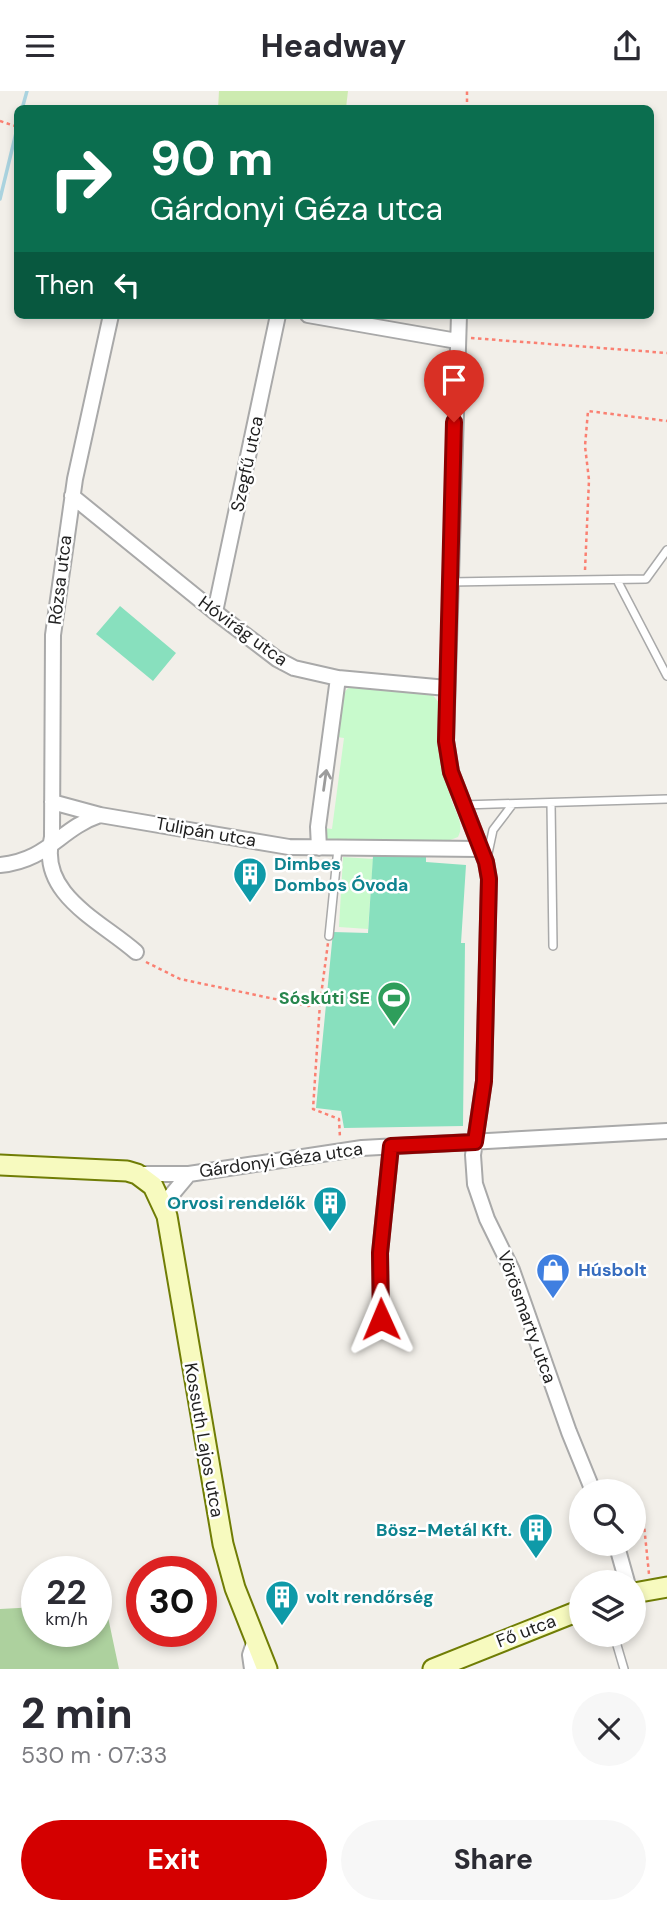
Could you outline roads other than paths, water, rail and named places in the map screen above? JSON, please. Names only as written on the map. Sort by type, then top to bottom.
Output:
[{"type":"street","name":"Rózsa utca","points":[[49,849],[52,802],[52,647],[72,496],[110,319]]},
{"type":"street","name":"Szegfű utca","points":[[215,612],[277,319]]},
{"type":"street","points":[[333,319],[457,339]]},
{"type":"street","name":"Vörösmarty utca","points":[[458,319],[446,741],[451,772],[483,855],[489,879],[484,1081],[473,1170],[479,1200],[512,1270],[589,1479]]},
{"type":"street","name":"Hóvirág utca","points":[[72,496],[277,659],[301,671],[338,678],[447,688]]},
{"type":"street","points":[[319,848],[318,827],[338,678]]},
{"type":"street","name":"Tulipán utca","points":[[52,802],[100,815],[289,847],[483,855]]},
{"type":"street","points":[[0,865],[19,863],[49,849],[86,820],[100,815]]},
{"type":"street","points":[[49,849],[54,876],[66,898],[136,952]]},
{"type":"street","name":"Gárdonyi Géza utca","points":[[137,1174],[188,1174],[391,1146],[667,1131]]},
{"type":"street","points":[[381,1319],[380,1253],[391,1146]]},
{"type":"street","points":[[0,1165],[84,1167],[137,1174],[153,1186],[163,1205]]},
{"type":"street","name":"Gárdonyi Géza utca","points":[[163,1205],[188,1174]]},
{"type":"street","name":"Kossuth Lajos utca","points":[[163,1205],[170,1231],[183,1322],[223,1543],[235,1588],[267,1669]]},
{"type":"street","points":[[646,1586],[667,1587]]},
{"type":"street","name":"Fő utca","points":[[433,1669],[569,1616]]},
{"type":"street","points":[[252,1669],[250,1655],[255,1640]]},
{"type":"lane","points":[[449,582],[646,579],[667,550]]},
{"type":"lane","points":[[617,580],[665,667],[667,676]]},
{"type":"lane","points":[[462,805],[667,799]]},
{"type":"lane","points":[[551,803],[553,946]]},
{"type":"lane","points":[[483,855],[493,830],[512,805]]},
{"type":"lane","points":[[329,936],[338,848]]},
{"type":"lane","points":[[618,1647],[624,1669]]},
{"type":"waterway","points":[[23,105],[27,91]]},
{"type":"waterway","points":[[0,199],[14,141]]},
{"type":"place","name":"Dimbes Dombos Óvoda","points":[[250,904]]},
{"type":"place","name":"Sóskúti SE","points":[[394,1028]]},
{"type":"place","name":"Orvosi rendelők","points":[[330,1233]]},
{"type":"place","name":"Húsbolt","points":[[553,1300]]},
{"type":"place","name":"Bösz-Metál Kft.","points":[[536,1560]]},
{"type":"place","name":"volt rendőrség","points":[[282,1627]]}]
